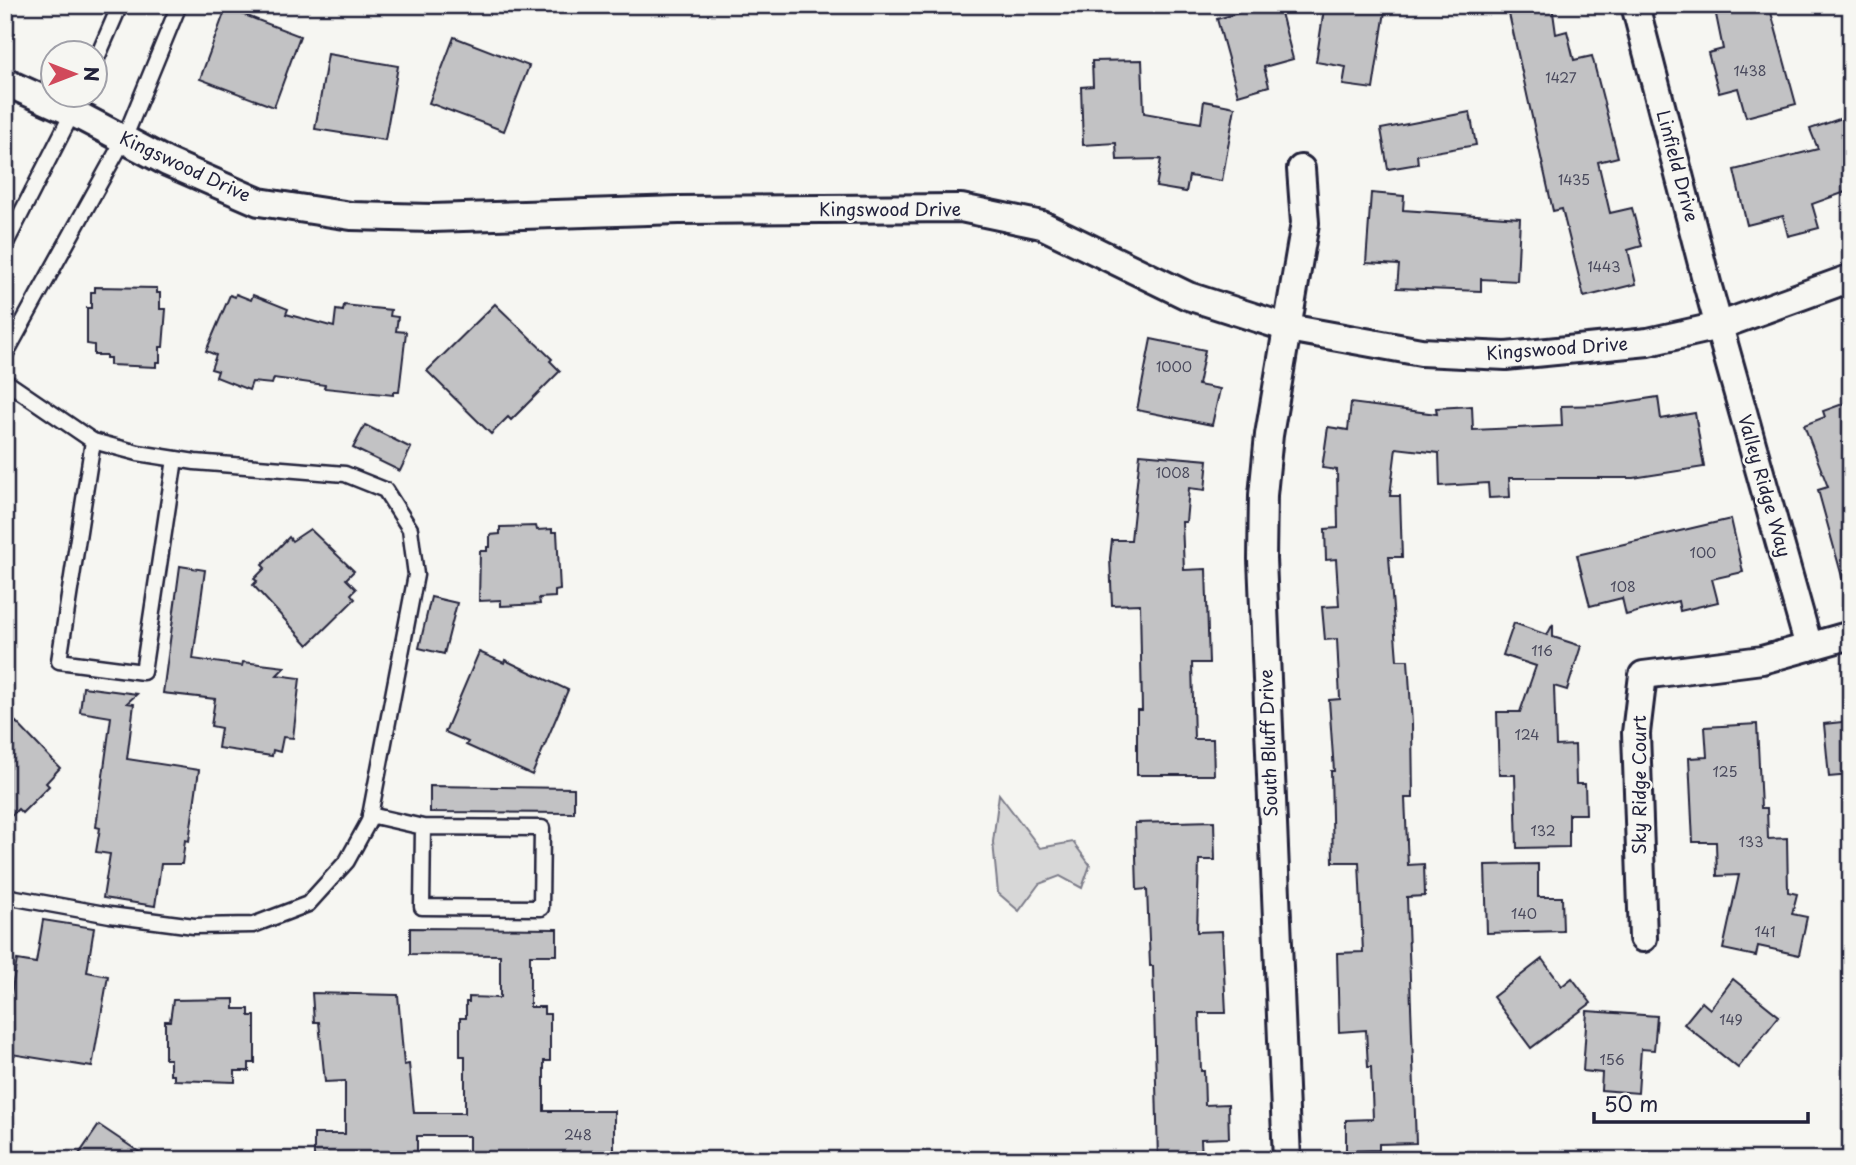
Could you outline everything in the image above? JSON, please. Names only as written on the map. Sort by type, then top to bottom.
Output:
[{"type":"street","name":"Linfield Drive","points":[[1635,5],[1719,326]]},
{"type":"street","name":"Kingswood Drive","points":[[5,82],[38,92]]},
{"type":"street","name":"Kingswood Drive","points":[[83,108],[124,139],[167,162],[260,202],[351,216],[432,218],[679,211],[961,208],[1042,225],[1188,296],[1288,328],[1421,352],[1506,356],[1648,342],[1719,326],[1851,278]]},
{"type":"street","name":"South Bluff Drive","points":[[1287,1160],[1262,559],[1263,495],[1269,435],[1305,223],[1301,169]]},
{"type":"street","name":"Valley Ridge Way","points":[[1719,326],[1809,647]]},
{"type":"street","points":[[1809,647],[1851,635]]},
{"type":"street","name":"Sky Ridge Court","points":[[1643,939],[1636,733],[1643,675],[1762,660],[1809,647]]},
{"type":"lane","points":[[106,38],[120,5]]},
{"type":"lane","points":[[5,355],[124,139],[179,5]]},
{"type":"lane","points":[[5,245],[76,108]]},
{"type":"lane","points":[[5,381],[93,441],[175,459],[345,474],[385,490],[411,528],[416,575],[370,815],[347,861],[308,904],[253,925],[194,926],[110,915],[5,896]]},
{"type":"lane","points":[[93,441],[59,661],[143,672],[175,459]]},
{"type":"lane","points":[[370,815],[423,827],[542,828],[541,908],[422,907],[423,827]]},
{"type":"shaded area","points":[[999,794],[1040,848],[1073,842],[1090,865],[1082,888],[1060,876],[1039,884],[1019,911],[998,893],[993,842]]},
{"type":"building","points":[[1267,5],[1279,5],[1293,59],[1264,67],[1269,86],[1238,95],[1217,19]]},
{"type":"building","points":[[1337,5],[1386,5],[1373,89],[1343,85],[1346,67],[1316,62],[1324,9],[1336,11]]},
{"type":"building","points":[[1507,5],[1552,5],[1556,34],[1567,31],[1574,60],[1592,56],[1618,157],[1598,162],[1610,213],[1632,208],[1642,246],[1628,250],[1636,284],[1584,297],[1562,209],[1553,211]]},
{"type":"building","points":[[1714,5],[1769,5],[1796,104],[1746,117],[1738,88],[1719,93],[1708,53],[1723,49]]},
{"type":"building","points":[[226,8],[300,36],[274,107],[200,79]]},
{"type":"building","points":[[454,37],[529,66],[504,131],[429,103]]},
{"type":"building","points":[[328,54],[398,66],[385,140],[315,129]]},
{"type":"building","points":[[1142,60],[1144,113],[1201,123],[1204,101],[1235,107],[1222,181],[1189,176],[1186,192],[1156,187],[1161,159],[1117,160],[1116,143],[1083,145],[1081,87],[1093,86],[1092,61]]},
{"type":"building","points":[[1470,112],[1476,145],[1417,155],[1418,164],[1388,169],[1381,129]]},
{"type":"building","points":[[1851,115],[1851,190],[1812,204],[1819,228],[1788,236],[1783,216],[1747,225],[1734,170],[1818,149],[1810,129]]},
{"type":"building","points":[[1371,193],[1404,196],[1403,210],[1520,218],[1517,281],[1481,279],[1481,291],[1397,288],[1399,265],[1366,263]]},
{"type":"building","points":[[95,287],[157,288],[157,293],[160,293],[160,309],[166,309],[163,347],[160,347],[160,362],[156,362],[156,367],[110,365],[110,358],[106,358],[106,355],[94,355],[94,345],[87,344],[87,308],[91,308],[91,292],[95,292]]},
{"type":"building","points":[[236,294],[251,300],[253,295],[288,309],[286,314],[334,327],[336,310],[343,311],[344,305],[391,310],[390,316],[398,317],[396,331],[406,332],[399,392],[393,392],[393,395],[324,388],[325,385],[274,378],[272,384],[252,382],[249,390],[216,377],[218,371],[211,369],[216,355],[206,351],[230,295],[235,297]]},
{"type":"building","points":[[495,304],[552,359],[550,361],[560,371],[511,420],[508,417],[491,434],[427,371]]},
{"type":"building","points":[[1151,339],[1205,350],[1198,385],[1220,389],[1212,425],[1137,410]]},
{"type":"building","points":[[1658,397],[1661,419],[1695,413],[1704,467],[1633,478],[1509,478],[1510,497],[1489,498],[1488,483],[1440,486],[1439,453],[1396,448],[1390,496],[1400,496],[1402,557],[1389,557],[1397,660],[1408,660],[1412,724],[1413,798],[1405,798],[1408,865],[1424,864],[1425,896],[1407,897],[1416,1143],[1379,1144],[1379,1150],[1346,1151],[1346,1120],[1373,1119],[1366,1030],[1339,1032],[1337,953],[1363,952],[1359,862],[1333,862],[1331,771],[1334,771],[1329,700],[1340,699],[1337,639],[1325,640],[1322,607],[1339,606],[1336,559],[1326,560],[1325,529],[1338,528],[1337,470],[1322,468],[1328,427],[1348,430],[1351,403],[1437,414],[1436,408],[1472,406],[1473,430],[1562,426],[1561,406],[1606,405]]},
{"type":"building","points":[[1851,401],[1851,583],[1844,584],[1818,490],[1828,487],[1804,425],[1825,417],[1823,411]]},
{"type":"building","points":[[365,425],[411,448],[400,471],[353,448]]},
{"type":"building","points":[[1140,454],[1208,460],[1205,490],[1189,488],[1186,522],[1182,522],[1184,570],[1206,569],[1209,663],[1192,663],[1194,739],[1213,739],[1214,775],[1137,775],[1137,710],[1142,710],[1140,604],[1112,605],[1110,558],[1112,540],[1131,540]]},
{"type":"building","points":[[1731,519],[1743,572],[1712,579],[1718,602],[1680,611],[1678,601],[1626,615],[1622,598],[1590,606],[1577,555]]},
{"type":"building","points":[[536,526],[537,530],[552,529],[552,532],[557,532],[560,590],[555,591],[555,597],[539,598],[540,604],[501,606],[501,600],[479,601],[480,551],[487,551],[487,547],[490,547],[490,535],[500,534],[500,527]]},
{"type":"building","points":[[310,529],[354,571],[346,579],[356,589],[351,594],[355,599],[308,645],[253,585],[257,581],[254,579],[265,568],[262,565],[289,537],[292,541]]},
{"type":"building","points":[[180,566],[205,570],[193,659],[242,666],[243,662],[285,667],[277,675],[300,678],[293,738],[283,737],[280,752],[273,750],[272,756],[218,748],[221,728],[211,726],[215,699],[163,693]]},
{"type":"building","points":[[431,597],[457,603],[444,654],[419,648]]},
{"type":"building","points":[[1514,623],[1547,635],[1553,624],[1553,637],[1581,646],[1567,690],[1554,686],[1556,746],[1575,745],[1576,784],[1585,784],[1586,814],[1569,814],[1569,847],[1517,848],[1515,775],[1499,775],[1497,712],[1520,712],[1536,666],[1503,655]]},
{"type":"building","points":[[479,652],[504,663],[505,660],[568,690],[532,775],[466,745],[468,742],[445,732]]},
{"type":"building","points":[[83,687],[137,694],[127,703],[134,704],[127,759],[199,770],[189,841],[185,840],[182,864],[161,864],[155,906],[103,898],[110,854],[96,852],[100,828],[96,827],[111,717],[80,712]]},
{"type":"building","points":[[1851,721],[1851,775],[1829,777],[1824,724]]},
{"type":"building","points":[[16,722],[60,768],[46,783],[49,786],[22,813],[18,809],[5,822],[5,732]]},
{"type":"building","points":[[1757,724],[1761,808],[1767,808],[1768,839],[1787,838],[1788,892],[1797,894],[1792,914],[1807,917],[1799,955],[1758,946],[1756,956],[1723,949],[1739,875],[1717,876],[1716,842],[1693,842],[1689,758],[1707,757],[1705,727]]},
{"type":"building","points":[[430,786],[574,788],[574,813],[430,812]]},
{"type":"building","points":[[1214,821],[1215,860],[1199,860],[1197,932],[1222,931],[1226,1013],[1199,1013],[1201,1071],[1204,1071],[1205,1105],[1228,1104],[1229,1138],[1201,1139],[1202,1160],[1158,1160],[1153,966],[1150,966],[1147,889],[1137,890],[1135,823]]},
{"type":"building","points":[[1538,864],[1538,897],[1562,897],[1563,931],[1487,933],[1485,865]]},
{"type":"building","points":[[43,920],[94,928],[87,972],[108,976],[92,1067],[5,1053],[5,1027],[17,960],[36,963]]},
{"type":"building","points":[[410,928],[557,929],[557,955],[530,955],[530,1007],[544,1007],[544,1014],[550,1014],[550,1061],[544,1061],[544,1111],[614,1111],[614,1160],[469,1160],[469,1136],[417,1136],[417,1160],[314,1160],[314,1134],[345,1134],[345,1081],[325,1082],[319,1022],[314,1022],[312,993],[398,995],[404,1065],[409,1064],[414,1113],[465,1113],[465,1056],[460,1056],[460,1018],[466,1018],[466,1002],[469,1002],[469,997],[500,998],[500,955],[410,954]]},
{"type":"building","points":[[1542,959],[1562,986],[1572,978],[1591,1003],[1531,1048],[1493,997]]},
{"type":"building","points":[[1733,979],[1779,1016],[1738,1068],[1684,1024],[1702,1002],[1710,1009]]},
{"type":"building","points":[[234,999],[234,1009],[249,1009],[249,1016],[255,1016],[255,1063],[249,1063],[249,1071],[235,1071],[235,1082],[174,1080],[174,1075],[170,1075],[170,1059],[165,1059],[165,1021],[170,1021],[173,1000]]},
{"type":"building","points":[[1587,1011],[1657,1016],[1654,1050],[1641,1049],[1638,1093],[1601,1090],[1602,1073],[1583,1071]]},
{"type":"building","points":[[99,1125],[151,1160],[75,1160]]}]
